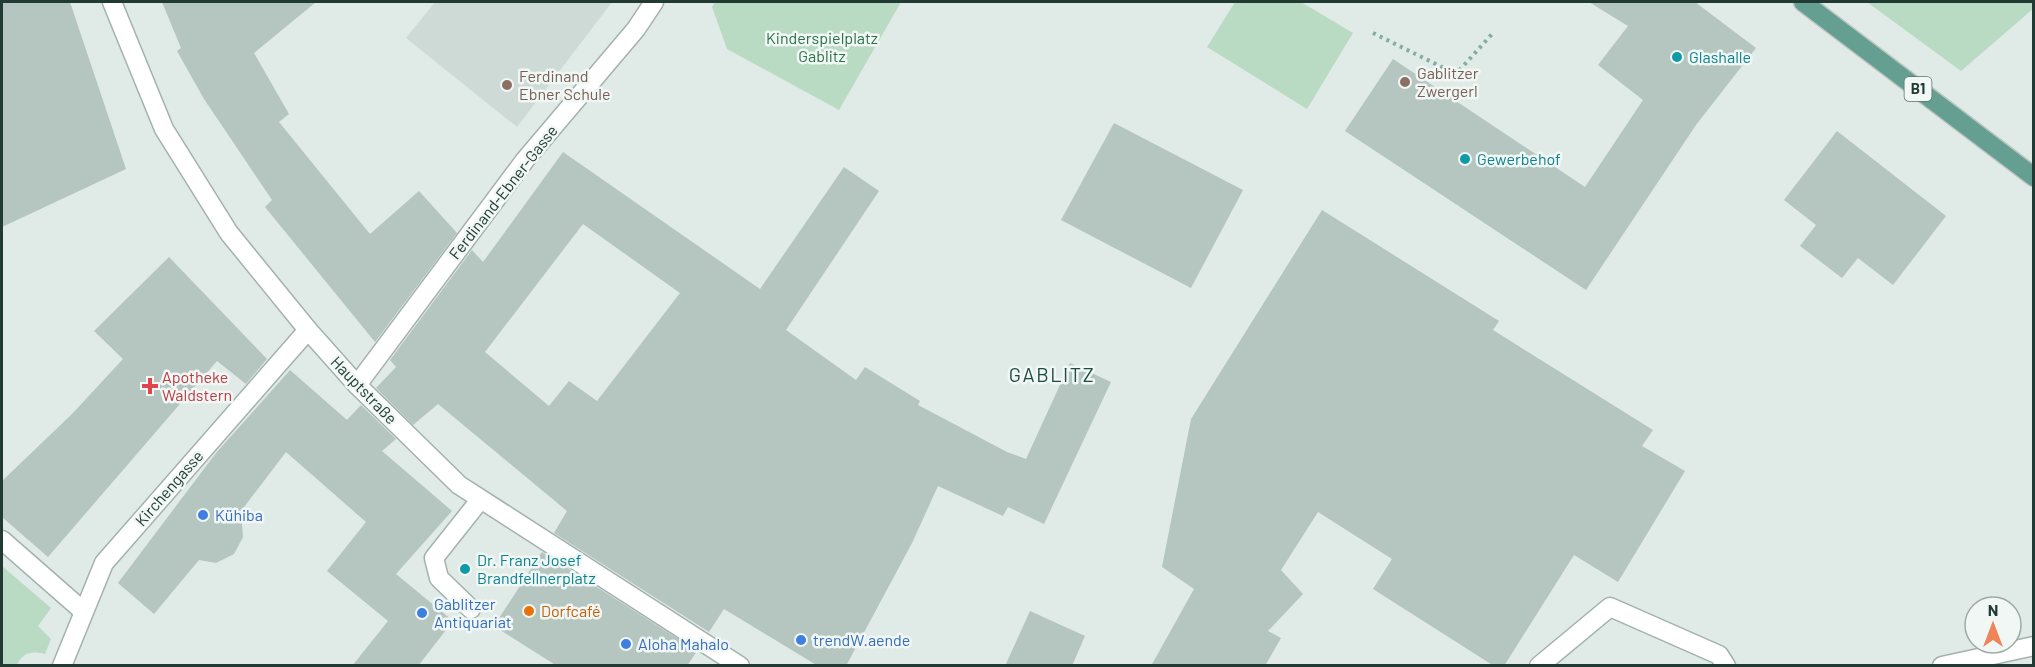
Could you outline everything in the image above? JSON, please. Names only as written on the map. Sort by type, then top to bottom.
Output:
[{"type":"main road","name":"B1","points":[[1803,2],[2034,177]]},
{"type":"street","name":"Hauptstraße","points":[[112,2],[164,129],[230,233],[308,330],[357,386],[459,485],[740,666]]},
{"type":"street","name":"Ferdinand-Ebner-Gasse","points":[[357,386],[525,160],[636,30],[654,2]]},
{"type":"street","name":"Kirchengasse","points":[[62,666],[104,563],[308,330]]},
{"type":"street","points":[[471,609],[439,578],[434,558],[480,500]]},
{"type":"street","points":[[2,540],[83,611]]},
{"type":"street","points":[[1539,666],[1610,608],[1719,655],[1726,666]]},
{"type":"street","points":[[1942,666],[2034,646]]},
{"type":"path","points":[[1373,33],[1456,74],[1493,33]]},
{"type":"shaded area","name":"Ferdinand Ebner Schule","points":[[435,2],[612,2],[517,127],[406,38]]},
{"type":"green space","name":"Kinderspielplatz Gablitz","points":[[715,2],[901,2],[839,110],[727,49],[712,7]]},
{"type":"green space","points":[[1235,2],[1301,2],[1353,33],[1307,109],[1207,47]]},
{"type":"green space","points":[[1867,2],[2033,2],[2034,8],[1961,71]]},
{"type":"green space","points":[[2,566],[51,608],[38,626],[51,639],[45,654],[28,654],[22,657],[17,665],[2,665]]},
{"type":"building","points":[[2,2],[70,2],[126,169],[2,227]]},
{"type":"building","points":[[162,2],[316,2],[254,53],[289,114],[279,122],[370,234],[419,191],[457,233],[375,342],[265,207],[272,200],[204,99],[177,51],[181,48]]},
{"type":"building","name":"Gewerbehof","points":[[1589,2],[1695,2],[1756,48],[1696,125],[1586,290],[1345,131],[1393,59],[1585,187],[1643,100],[1598,65],[1628,26]]},
{"type":"building","points":[[1114,123],[1243,190],[1191,288],[1061,220]]},
{"type":"building","points":[[1837,131],[1946,216],[1893,285],[1858,258],[1842,278],[1800,246],[1816,225],[1784,200]]},
{"type":"building","points":[[563,152],[760,289],[844,167],[879,191],[786,330],[856,380],[865,367],[920,401],[918,405],[1007,452],[1026,459],[1070,363],[1111,382],[1044,524],[1008,507],[1003,516],[938,486],[912,543],[846,666],[818,666],[724,609],[709,632],[554,533],[567,511],[438,404],[413,425],[376,388],[396,367],[390,360],[472,250],[483,262]],"holes":[[[583,224],[680,293],[597,401],[569,381],[549,406],[485,352]]]},
{"type":"building","points":[[1322,210],[1499,321],[1493,330],[1653,430],[1642,446],[1685,471],[1618,582],[1574,555],[1504,666],[1494,666],[1373,589],[1392,559],[1318,512],[1281,570],[1303,594],[1268,631],[1281,638],[1265,666],[1151,666],[1194,589],[1162,567],[1191,419]]},
{"type":"building","name":"Apotheke Waldstern","points":[[169,257],[267,359],[246,384],[217,361],[48,557],[2,517],[2,481],[72,414],[123,359],[94,331]]},
{"type":"building","points":[[290,370],[347,420],[361,405],[396,439],[382,451],[452,511],[396,574],[453,621],[418,666],[352,666],[388,621],[327,571],[366,522],[286,452],[241,511],[243,537],[234,554],[216,563],[199,560],[154,614],[118,583],[216,453]]},
{"type":"building","points":[[542,552],[697,651],[687,666],[557,666],[494,626]]},
{"type":"building","points":[[1030,611],[1085,636],[1072,666],[1005,666]]},
{"type":"place","name":"Glashalle","points":[[1677,57]]},
{"type":"place","name":"Gablitzer Zwergerl","points":[[1405,82]]},
{"type":"place","name":"Ferdinand Ebner Schule","points":[[507,85]]},
{"type":"place","name":"Gewerbehof","points":[[1465,159]]},
{"type":"place","name":"Apotheke Waldstern","points":[[150,386]]},
{"type":"place","name":"Kühiba","points":[[203,515]]},
{"type":"place","name":"Dr. Franz Josef Brandfellnerplatz","points":[[465,569]]},
{"type":"place","name":"Dorfcafé","points":[[529,611]]},
{"type":"place","name":"Gablitzer Antiquariat","points":[[422,613]]},
{"type":"place","name":"trendW.aende","points":[[801,640]]},
{"type":"place","name":"Aloha Mahalo","points":[[626,644]]},
{"type":"district","name":"GABLITZ","points":[[1052,375]]}]
